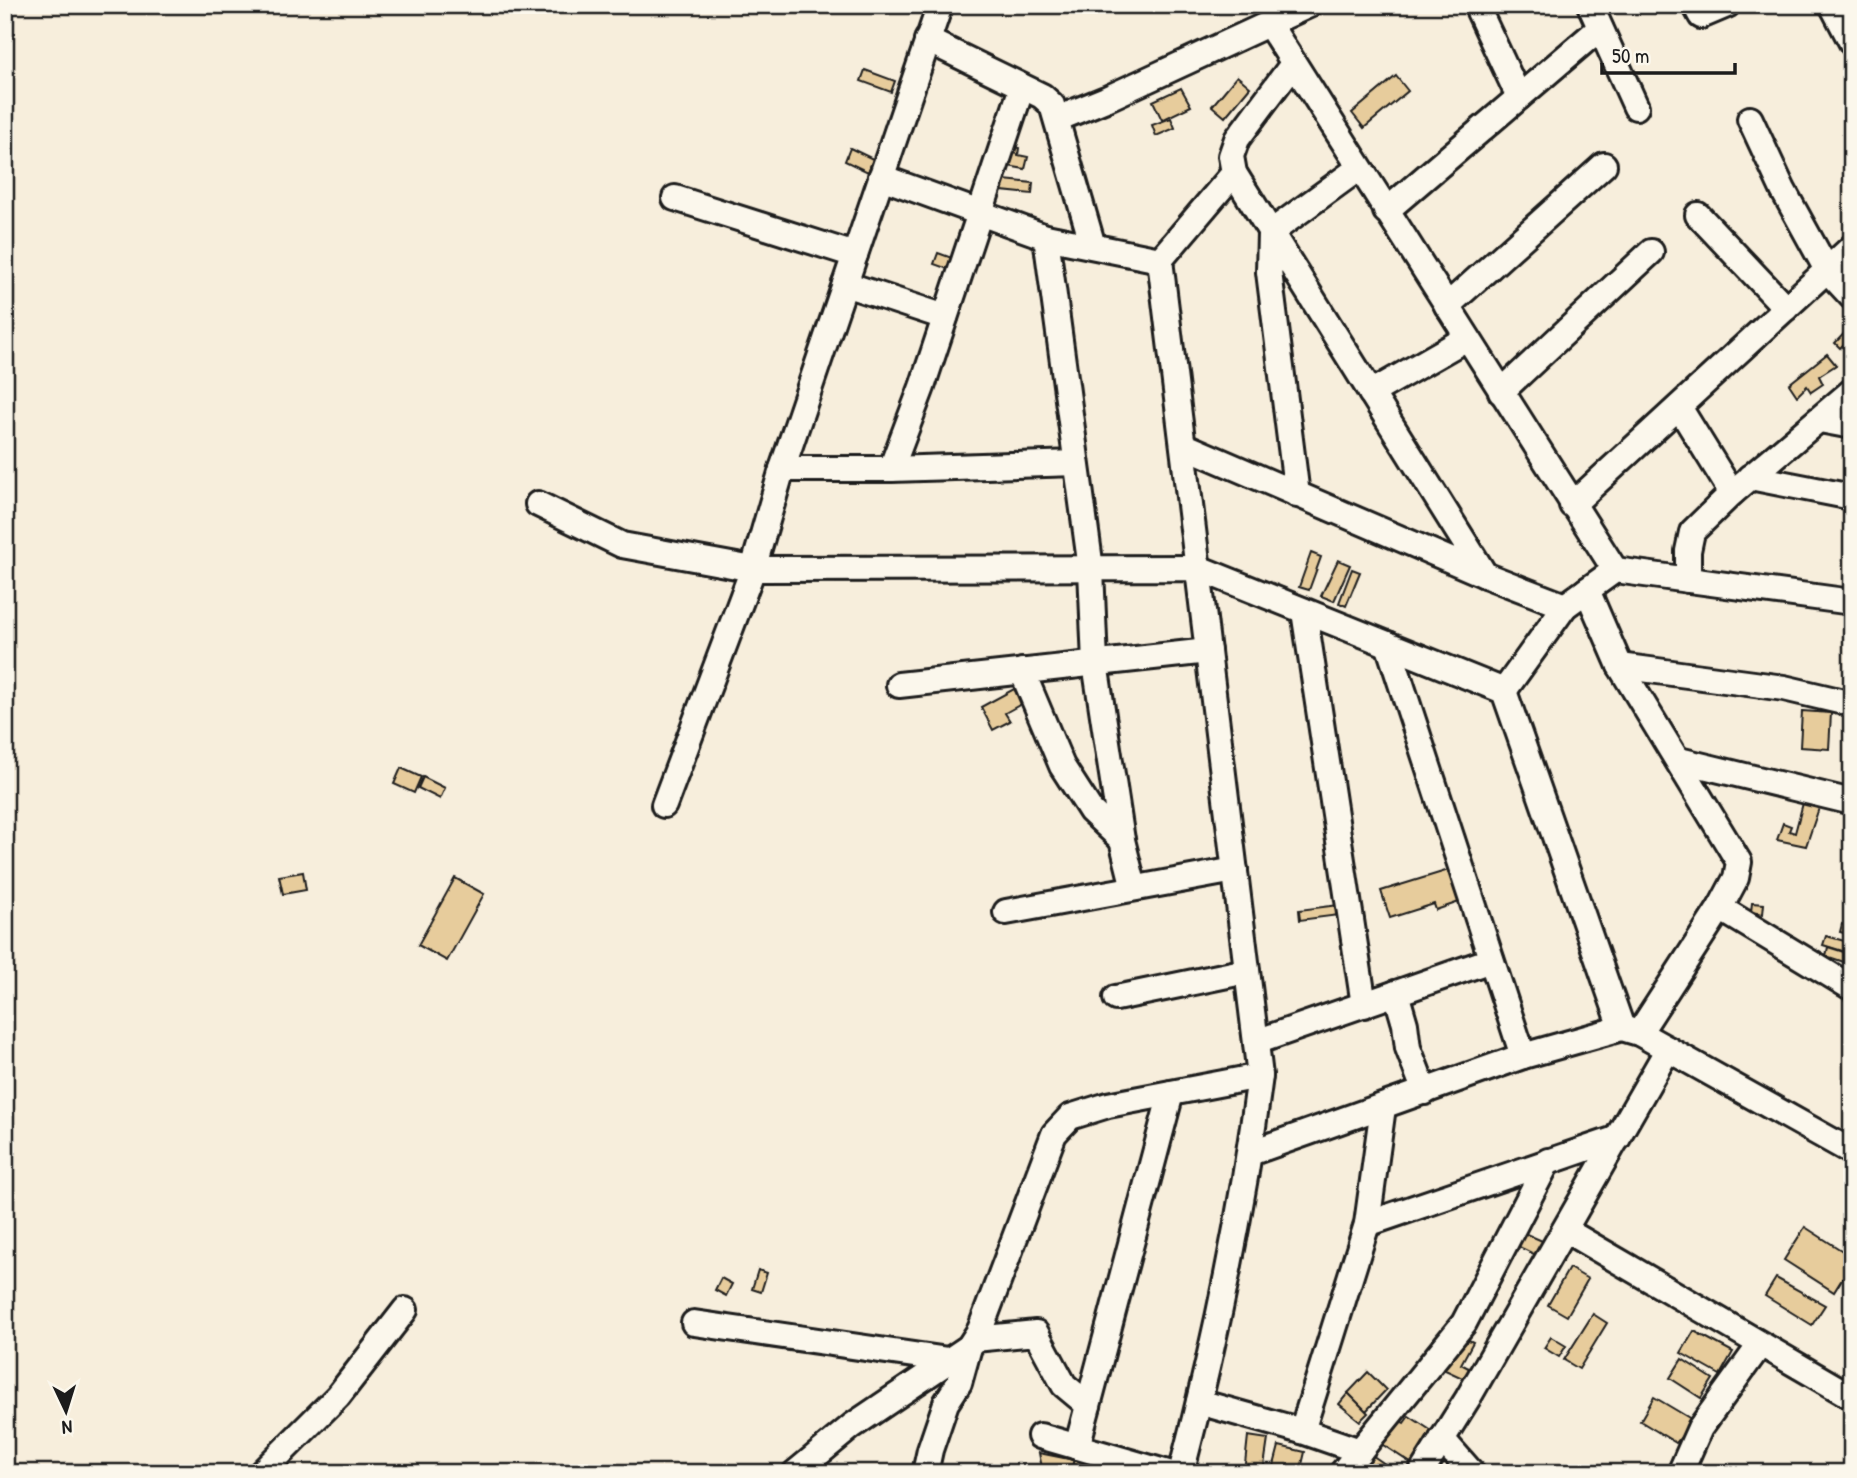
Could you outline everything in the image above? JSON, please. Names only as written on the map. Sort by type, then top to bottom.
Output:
[{"type":"street","points":[[664,805],[752,569],[782,470],[940,5]]},
{"type":"street","points":[[1476,5],[1519,97]]},
{"type":"street","points":[[1590,5],[1636,107]]},
{"type":"street","points":[[1695,5],[1701,16],[1727,5]]},
{"type":"street","points":[[1832,5],[1852,43]]},
{"type":"street","points":[[1057,119],[1308,6]]},
{"type":"street","points":[[1269,24],[1615,570]]},
{"type":"street","points":[[1386,211],[1600,28]]},
{"type":"street","points":[[927,40],[1042,96],[1052,105],[1093,246]]},
{"type":"street","points":[[1293,64],[1237,139],[1231,156],[1234,173],[1485,575]]},
{"type":"street","points":[[891,469],[1022,87]]},
{"type":"street","points":[[1750,119],[1783,190],[1827,270],[1852,297]]},
{"type":"street","points":[[1447,306],[1604,165]]},
{"type":"street","points":[[1270,233],[1359,168]]},
{"type":"street","points":[[1181,1473],[1199,1402],[1250,1153],[1260,1076],[1160,260],[1234,173]]},
{"type":"street","points":[[881,177],[1046,237],[1160,260]]},
{"type":"street","points":[[675,198],[855,255]]},
{"type":"street","points":[[1698,215],[1786,308]]},
{"type":"street","points":[[1270,233],[1269,272],[1297,495]]},
{"type":"street","points":[[1046,237],[1091,569],[1095,663],[1122,840],[1134,888]]},
{"type":"street","points":[[1572,505],[1852,247]]},
{"type":"street","points":[[1501,392],[1651,252]]},
{"type":"street","points":[[845,284],[945,317]]},
{"type":"street","points":[[1371,393],[1466,338]]},
{"type":"street","points":[[1688,580],[1688,551],[1692,532],[1741,485],[1852,391]]},
{"type":"street","points":[[1679,407],[1741,485],[1852,498]]},
{"type":"street","points":[[1820,420],[1852,426]]},
{"type":"street","points":[[1183,445],[1485,575],[1565,606]]},
{"type":"street","points":[[782,470],[1076,463]]},
{"type":"street","points":[[538,504],[622,545],[752,569],[1198,568],[1504,691],[1631,1030],[1852,1152]]},
{"type":"street","points":[[1504,691],[1565,606],[1615,570],[1852,602]]},
{"type":"street","points":[[1250,1153],[1523,1056],[1631,1030],[1720,908],[1737,878],[1739,862],[1620,666],[1587,590]]},
{"type":"street","points":[[1304,611],[1364,1005]]},
{"type":"street","points":[[1388,645],[1523,1056]]},
{"type":"street","points":[[899,685],[1208,651]]},
{"type":"street","points":[[1620,666],[1784,688],[1852,704]]},
{"type":"street","points":[[1022,671],[1062,766],[1091,811],[1122,840]]},
{"type":"street","points":[[1679,760],[1852,802]]},
{"type":"street","points":[[1006,912],[1235,870]]},
{"type":"street","points":[[1720,908],[1852,988]]},
{"type":"street","points":[[1256,1042],[1491,960]]},
{"type":"street","points":[[1116,998],[1247,971]]},
{"type":"street","points":[[1396,993],[1405,1024],[1408,1048],[1425,1091]]},
{"type":"street","points":[[1421,1473],[1565,1230],[1668,1049]]},
{"type":"street","points":[[925,1473],[946,1403],[958,1383],[972,1343],[980,1330],[1054,1134],[1070,1117],[1108,1105],[1260,1076]]},
{"type":"street","points":[[1077,1447],[1171,1093]]},
{"type":"street","points":[[1303,1431],[1367,1224],[1383,1107]]},
{"type":"street","points":[[1367,1224],[1618,1138]]},
{"type":"street","points":[[1342,1473],[1464,1323],[1548,1161]]},
{"type":"street","points":[[1565,1230],[1852,1397]]},
{"type":"street","points":[[261,1473],[338,1396],[405,1310]]},
{"type":"street","points":[[694,1323],[948,1360]]},
{"type":"street","points":[[794,1473],[852,1426],[972,1343],[1036,1333],[1064,1385],[1088,1405]]},
{"type":"street","points":[[1680,1473],[1700,1428],[1760,1345]]},
{"type":"street","points":[[1199,1402],[1303,1431],[1360,1451]]},
{"type":"street","points":[[1040,1436],[1168,1473]]},
{"type":"street","points":[[1442,1439],[1472,1473]]},
{"type":"building","points":[[865,70],[895,81],[891,92],[861,81]]},
{"type":"building","points":[[1237,76],[1250,87],[1225,117],[1212,106]]},
{"type":"building","points":[[1396,76],[1408,91],[1364,128],[1352,113]]},
{"type":"building","points":[[1181,88],[1191,106],[1162,120],[1153,101]]},
{"type":"building","points":[[1171,118],[1175,128],[1156,136],[1152,125]]},
{"type":"building","points":[[1005,146],[1019,148],[1018,155],[1028,157],[1025,169],[1002,165]]},
{"type":"building","points":[[850,148],[873,159],[868,172],[845,161]]},
{"type":"building","points":[[1004,180],[1033,183],[1032,194],[1002,191]]},
{"type":"building","points":[[938,253],[952,258],[948,269],[934,264]]},
{"type":"building","points":[[1852,325],[1852,347],[1846,342],[1840,348],[1835,343]]},
{"type":"building","points":[[1827,354],[1836,365],[1819,376],[1823,384],[1811,392],[1807,386],[1797,396],[1789,384]]},
{"type":"building","points":[[1311,553],[1321,557],[1309,590],[1299,587]]},
{"type":"building","points":[[1338,560],[1350,565],[1334,601],[1321,596]]},
{"type":"building","points":[[1352,569],[1360,572],[1346,606],[1339,603]]},
{"type":"building","points":[[1014,689],[1023,703],[1005,713],[1010,721],[993,730],[981,707]]},
{"type":"building","points":[[1802,711],[1831,713],[1829,749],[1800,747]]},
{"type":"building","points":[[401,768],[421,777],[414,793],[394,784]]},
{"type":"building","points":[[423,777],[445,788],[440,799],[418,788]]},
{"type":"building","points":[[1803,803],[1819,808],[1806,846],[1777,840],[1783,823],[1791,826],[1789,831],[1795,833]]},
{"type":"building","points":[[1452,869],[1462,901],[1436,910],[1434,904],[1390,918],[1381,891]]},
{"type":"building","points":[[303,872],[306,890],[283,894],[279,876]]},
{"type":"building","points":[[455,878],[484,894],[447,961],[418,945]]},
{"type":"building","points":[[1752,903],[1764,904],[1763,914],[1751,912]]},
{"type":"building","points":[[1338,905],[1339,915],[1300,920],[1299,910]]},
{"type":"building","points":[[1842,924],[1852,927],[1852,935],[1840,932]]},
{"type":"building","points":[[1826,936],[1852,943],[1852,954],[1823,945]]},
{"type":"building","points":[[1828,947],[1847,953],[1844,962],[1826,956]]},
{"type":"building","points":[[1805,1227],[1852,1257],[1852,1263],[1834,1292],[1784,1260]]},
{"type":"building","points":[[1517,1230],[1547,1243],[1540,1257],[1511,1243]]},
{"type":"building","points":[[1569,1268],[1588,1279],[1567,1316],[1548,1305]]},
{"type":"building","points":[[758,1270],[767,1273],[761,1292],[752,1289]]},
{"type":"building","points":[[721,1278],[732,1284],[726,1296],[715,1290]]},
{"type":"building","points":[[1776,1278],[1825,1305],[1812,1325],[1765,1296]]},
{"type":"building","points":[[1593,1314],[1607,1323],[1579,1369],[1564,1360]]},
{"type":"building","points":[[1694,1331],[1733,1352],[1720,1375],[1681,1353]]},
{"type":"building","points":[[1460,1336],[1473,1342],[1461,1364],[1476,1372],[1471,1382],[1443,1369]]},
{"type":"building","points":[[1551,1337],[1566,1346],[1559,1357],[1544,1348]]},
{"type":"building","points":[[1682,1359],[1713,1379],[1701,1398],[1670,1378]]},
{"type":"building","points":[[1368,1372],[1386,1390],[1366,1411],[1348,1393]]},
{"type":"building","points":[[1348,1393],[1368,1413],[1360,1421],[1339,1404]]},
{"type":"building","points":[[1654,1397],[1691,1419],[1686,1426],[1688,1428],[1676,1443],[1640,1421]]},
{"type":"building","points":[[1409,1416],[1435,1433],[1414,1465],[1380,1443],[1396,1418],[1404,1423]]},
{"type":"building","points":[[1248,1436],[1268,1439],[1263,1473],[1244,1473]]},
{"type":"building","points":[[1279,1446],[1305,1452],[1300,1473],[1272,1473]]},
{"type":"building","points":[[1366,1451],[1398,1473],[1355,1473]]},
{"type":"building","points":[[1039,1453],[1074,1460],[1070,1473],[1043,1473]]},
{"type":"building","points":[[1074,1460],[1109,1470],[1108,1473],[1070,1473]]}]
